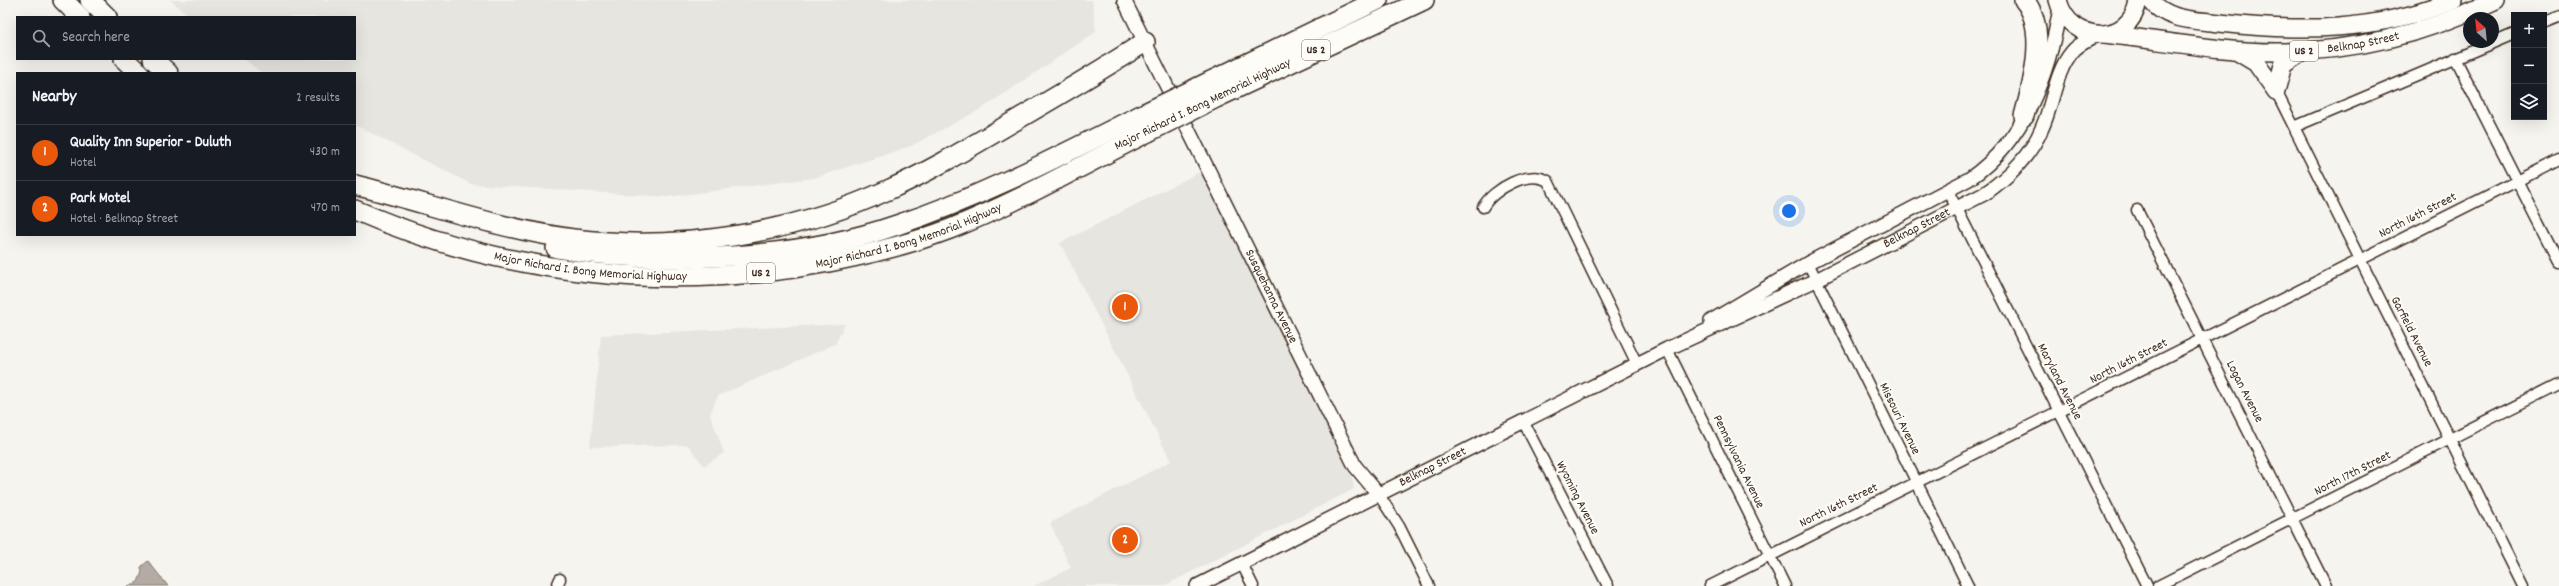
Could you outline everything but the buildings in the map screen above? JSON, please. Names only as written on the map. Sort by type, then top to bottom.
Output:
[{"type":"highway","points":[[62,0],[79,16]]},
{"type":"highway","points":[[90,0],[106,16]]},
{"type":"highway","name":"Major Richard I. Bong Memorial Highway","points":[[356,210],[388,224],[442,242],[489,255],[578,272],[675,278],[764,273],[860,256],[948,230],[1145,124],[1215,89],[1378,0]]},
{"type":"highway","name":"Major Richard I. Bong Memorial Highway","points":[[1215,89],[1424,0]]},
{"type":"highway","points":[[2024,0],[2032,14],[2038,40],[2034,72],[2024,116]]},
{"type":"highway","points":[[2101,34],[2125,24],[2133,16],[2138,0]]},
{"type":"highway","name":"Belknap Street","points":[[2150,0],[2168,15],[2186,19],[2262,28],[2316,30],[2380,23],[2415,14],[2454,0]]},
{"type":"highway","name":"Belknap Street","points":[[2101,34],[2276,52],[2351,47],[2386,40],[2439,24],[2496,0]]},
{"type":"highway","name":"US 2","points":[[2059,4],[2064,17],[2074,27],[2088,33],[2101,34]]},
{"type":"highway","points":[[356,186],[398,196],[489,223],[575,239],[632,242],[672,241],[752,232],[799,222],[886,192],[920,175],[1106,67],[1145,42]]},
{"type":"highway","points":[[2228,48],[2253,61],[2276,90]]},
{"type":"highway","points":[[2276,90],[2283,65],[2304,51]]},
{"type":"highway","points":[[125,60],[138,72]]},
{"type":"highway","points":[[154,60],[167,72]]},
{"type":"highway","name":"Major Richard I. Bong Memorial Highway","points":[[356,186],[437,221],[483,234],[581,253],[631,257],[673,257],[763,253],[810,246],[896,226],[999,186],[1145,124]]},
{"type":"street","name":"Susquehanna Avenue","points":[[1124,0],[1206,169],[1355,466],[1379,494],[1399,526],[1429,586]]},
{"type":"street","name":"Belknap Street","points":[[1667,349],[1808,263],[1948,191],[1974,176],[1993,160],[2008,143],[2036,97],[2046,71],[2059,4]]},
{"type":"street","points":[[2547,21],[2559,16]]},
{"type":"street","name":"Belknap Street","points":[[1197,586],[1667,349],[1816,280],[1956,209],[1998,185],[2020,162],[2042,130],[2066,61],[2076,48],[2101,34]]},
{"type":"street","points":[[2294,127],[2511,35]]},
{"type":"street","points":[[2455,58],[2559,263]]},
{"type":"street","name":"Garfield Avenue","points":[[2276,90],[2523,586]]},
{"type":"street","name":"North 16th Street","points":[[1710,586],[2559,160]]},
{"type":"street","points":[[1482,207],[1486,200],[1496,192],[1530,176],[1542,177],[1548,181],[1557,195],[1637,364]]},
{"type":"street","name":"Maryland Avenue","points":[[1948,191],[2146,586]]},
{"type":"street","name":"Logan Avenue","points":[[2137,210],[2326,586]]},
{"type":"street","name":"Missouri Avenue","points":[[1808,263],[1968,586]]},
{"type":"street","name":"Pennsylvania Avenue","points":[[1667,349],[1785,586]]},
{"type":"street","name":"North 17th Street","points":[[2158,586],[2559,384]]},
{"type":"street","name":"Wyoming Avenue","points":[[1523,422],[1608,586]]},
{"type":"street","points":[[1242,564],[1253,586]]},
{"type":"shaded area","points":[[170,0],[1092,0],[1096,32],[983,108],[911,146],[814,178],[667,197],[471,184],[356,126],[356,72],[261,72],[245,60],[356,60],[356,16],[190,16]]},
{"type":"shaded area","points":[[1202,171],[1352,477],[1354,489],[1164,586],[1034,586],[1071,568],[1050,523],[1171,461],[1060,243]]},
{"type":"shaded area","points":[[845,324],[835,344],[718,396],[710,414],[724,453],[704,466],[688,445],[590,447],[601,335]]},
{"type":"shaded area","points":[[148,561],[168,586],[128,586],[138,582],[142,572],[141,567]]},
{"type":"place","name":"Quality Inn Superior - Duluth","points":[[1125,307]]},
{"type":"place","name":"Park Motel","points":[[1125,540]]}]
